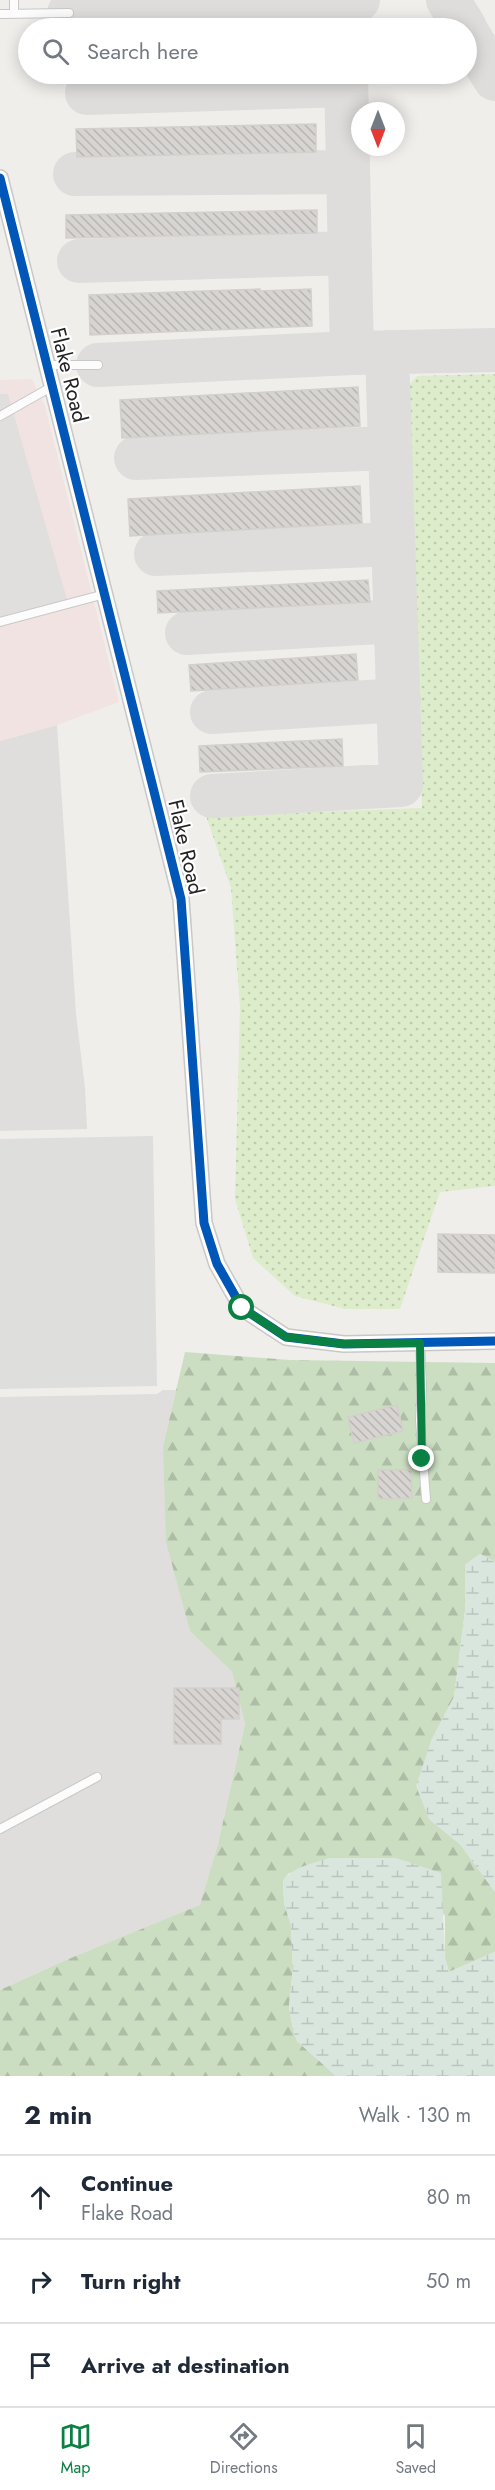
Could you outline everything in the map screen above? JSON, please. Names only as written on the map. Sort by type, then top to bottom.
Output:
[{"type":"street","name":"Flake Road","points":[[0,178],[181,899],[204,1223],[217,1264],[242,1308],[286,1337],[344,1344],[495,1341]]},
{"type":"lane","points":[[14,0],[14,13]]},
{"type":"lane","points":[[0,14],[69,14]]},
{"type":"lane","points":[[48,365],[98,365]]},
{"type":"lane","points":[[0,416],[53,386]]},
{"type":"lane","points":[[0,622],[105,594]]},
{"type":"lane","points":[[420,1343],[422,1387],[420,1420],[426,1499]]},
{"type":"lane","points":[[0,1829],[97,1777]]},
{"type":"shaded area","points":[[32,379],[45,406],[119,702],[57,725],[0,741],[0,380]]},
{"type":"shaded area","points":[[0,394],[8,394],[68,603],[0,620]]},
{"type":"shaded area","points":[[57,725],[76,1014],[85,1088],[87,1129],[0,1131],[0,741]]},
{"type":"shaded area","points":[[153,1136],[157,1386],[0,1389],[0,1139]]},
{"type":"shaded area","points":[[163,1390],[176,1390],[163,1446],[190,1631],[232,1672],[245,1724],[218,1844],[200,1906],[66,1960],[0,1990],[0,1397],[157,1394]]},
{"type":"green space","points":[[495,374],[495,1186],[440,1192],[400,1309],[345,1309],[295,1296],[253,1258],[235,1199],[240,1007],[231,888],[206,816],[422,808],[405,390],[417,376]]},
{"type":"green space","points":[[185,1352],[290,1360],[495,1363],[495,1562],[480,1554],[465,1565],[465,1611],[454,1697],[431,1741],[429,1819],[460,1844],[495,1892],[495,1952],[449,1972],[445,1958],[445,1916],[396,1858],[289,1873],[283,1881],[284,1903],[291,1925],[293,1968],[289,2007],[293,2029],[297,2041],[336,2076],[0,2076],[0,1990],[200,1905],[218,1844],[245,1724],[232,1672],[190,1631],[166,1542],[163,1446]]},
{"type":"green space","points":[[480,1554],[495,1562],[495,1892],[460,1844],[429,1819],[416,1786],[431,1741],[454,1697],[465,1611],[465,1565]]},
{"type":"green space","points":[[329,1858],[396,1858],[441,1873],[445,1958],[449,1972],[495,1952],[495,2076],[336,2076],[297,2041],[289,2007],[293,1968],[291,1925],[284,1903],[283,1881],[298,1869]]},
{"type":"building","points":[[316,124],[316,152],[77,157],[76,129]]},
{"type":"building","points":[[317,210],[317,233],[66,238],[66,215]]},
{"type":"building","points":[[260,289],[260,291],[311,289],[312,326],[90,335],[89,295]]},
{"type":"building","points":[[358,387],[360,426],[122,438],[120,400]]},
{"type":"building","points":[[360,486],[362,523],[130,536],[128,499]]},
{"type":"building","points":[[368,580],[370,602],[158,613],[157,591]]},
{"type":"building","points":[[356,654],[358,680],[191,691],[189,665]]},
{"type":"building","points":[[342,739],[343,766],[200,772],[199,746]]},
{"type":"building","points":[[438,1234],[495,1235],[495,1273],[438,1272]]},
{"type":"building","points":[[397,1405],[403,1431],[354,1443],[348,1417]]},
{"type":"building","points":[[378,1470],[411,1470],[412,1498],[378,1499]]},
{"type":"building","points":[[174,1688],[239,1688],[239,1719],[221,1719],[221,1744],[174,1744]]},
{"type":"taxiway","points":[[69,13],[344,5],[358,0]]},
{"type":"taxiway","points":[[448,0],[459,18]]},
{"type":"taxiway","points":[[477,49],[495,79]]},
{"type":"taxiway","points":[[346,84],[352,353]]},
{"type":"taxiway","points":[[87,93],[346,85]]},
{"type":"taxiway","points":[[75,174],[348,172]]},
{"type":"taxiway","points":[[79,261],[350,253]]},
{"type":"taxiway","points":[[98,365],[352,353],[495,350]]},
{"type":"taxiway","points":[[212,796],[401,785],[387,352]]},
{"type":"taxiway","points":[[136,458],[390,448]]},
{"type":"taxiway","points":[[156,554],[393,544]]},
{"type":"taxiway","points":[[187,633],[396,621]]},
{"type":"taxiway","points":[[212,712],[399,700]]},
{"type":"cycle path","points":[[0,178],[181,899],[204,1223],[217,1264],[242,1308],[286,1337],[344,1344],[495,1341]]},
{"type":"route","points":[[242,1308],[286,1337],[344,1344],[420,1343],[422,1459]]}]
